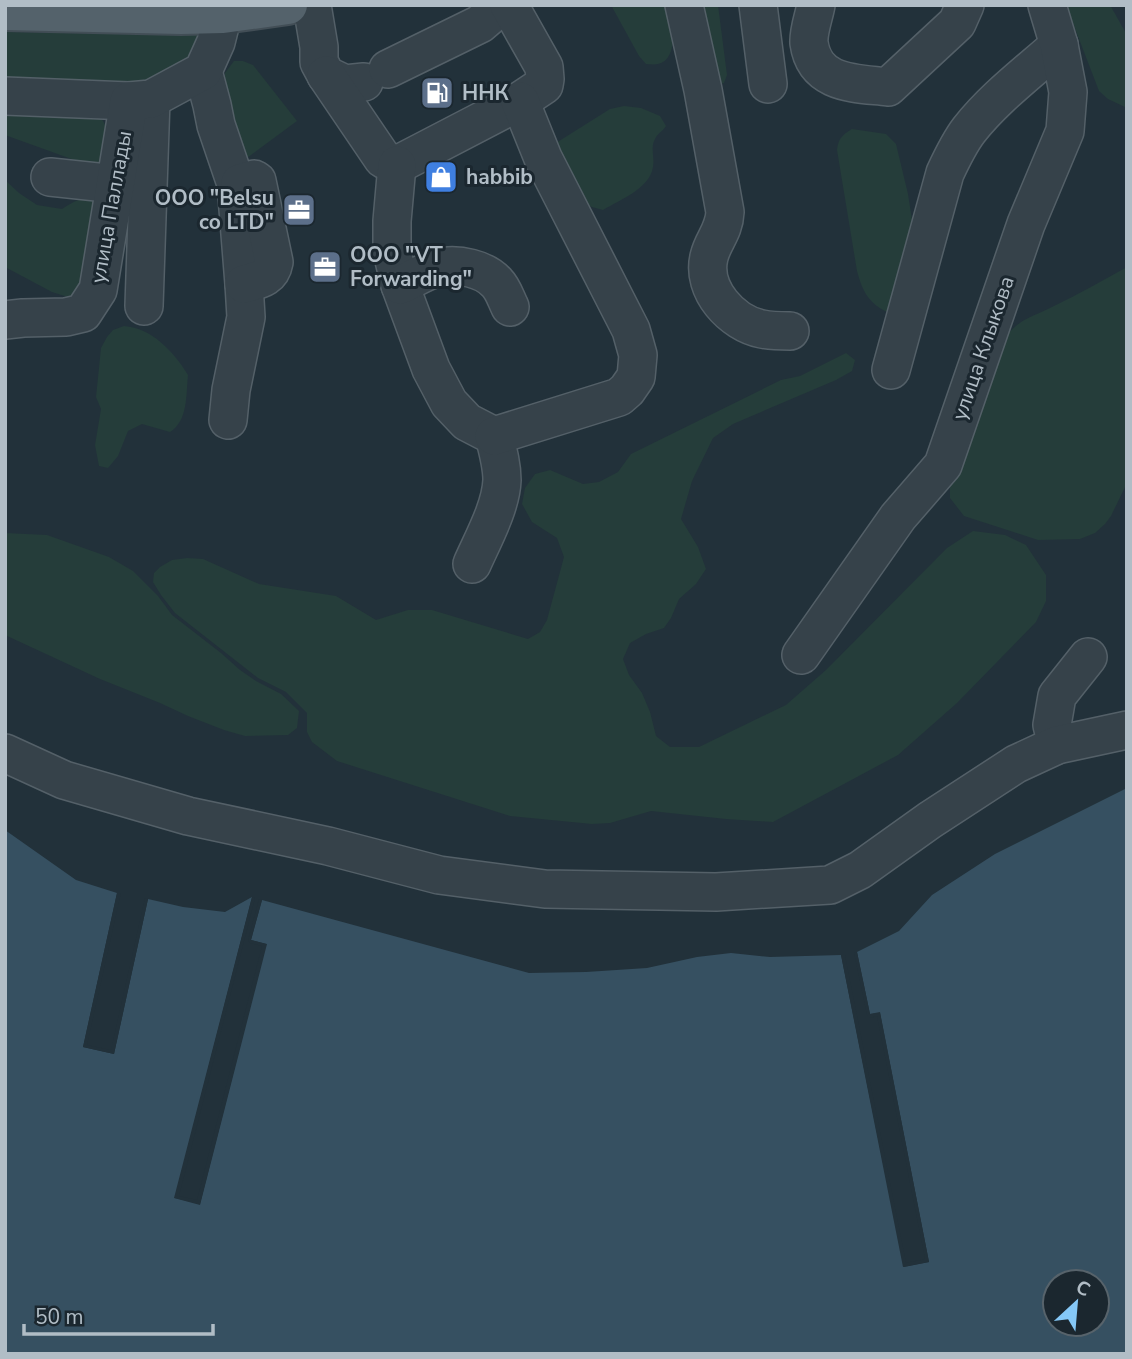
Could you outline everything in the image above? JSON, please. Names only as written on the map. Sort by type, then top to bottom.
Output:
[{"type":"main road","points":[[5,11],[181,15],[288,5]]},
{"type":"lane","points":[[312,5],[319,62],[383,159],[397,165]]},
{"type":"lane","points":[[326,75],[345,84],[376,76],[480,24],[498,5]]},
{"type":"lane","points":[[397,165],[520,102],[544,85],[544,67],[509,5]]},
{"type":"lane","points":[[684,5],[703,90],[725,212],[724,224],[709,256],[708,280],[737,319],[760,329],[790,331]]},
{"type":"lane","points":[[758,5],[768,84]]},
{"type":"lane","points":[[816,5],[808,41],[814,59],[825,74],[842,81],[888,87],[957,23],[965,5]]},
{"type":"lane","name":"улица Клыкова","points":[[801,655],[898,517],[943,466],[1027,224],[1065,131],[1068,92],[1059,45],[1047,5]]},
{"type":"lane","points":[[223,13],[216,42],[203,71],[216,125],[236,184],[254,179],[257,181],[274,262],[270,275],[244,284],[246,317],[231,390],[228,421]]},
{"type":"lane","points":[[891,370],[945,173],[953,155],[968,131],[990,106],[1059,45]]},
{"type":"lane","points":[[5,96],[140,100],[203,71]]},
{"type":"lane","points":[[140,100],[144,306]]},
{"type":"lane","name":"улица Паллады","points":[[5,320],[66,317],[83,313],[98,290],[116,184],[140,100]]},
{"type":"lane","points":[[397,165],[392,252],[400,285],[431,369],[449,403],[467,422],[494,436],[619,397],[636,377],[638,355],[627,322],[543,158],[520,102]]},
{"type":"lane","points":[[50,177],[116,184]]},
{"type":"lane","points":[[400,285],[438,267],[472,269],[489,275],[498,284],[510,307]]},
{"type":"lane","points":[[472,564],[498,501],[502,482],[494,436]]},
{"type":"lane","points":[[1057,745],[1052,724],[1057,696],[1088,657]]},
{"type":"lane","points":[[5,753],[65,780],[175,812],[328,846],[439,875],[545,890],[716,892],[830,885],[860,870],[1016,764],[1057,745],[1127,730]]},
{"type":"green space","points":[[611,5],[672,5],[672,48],[665,61],[646,64]]},
{"type":"green space","points":[[692,5],[718,5],[727,75],[724,83],[719,85]]},
{"type":"green space","points":[[1066,5],[1110,5],[1127,35],[1127,108],[1108,99],[1099,91]]},
{"type":"green space","points":[[196,30],[200,35],[199,48],[162,84],[5,82],[5,32],[172,35]]},
{"type":"green space","points":[[234,61],[253,65],[297,121],[243,161],[223,83],[225,73]]},
{"type":"green space","points":[[624,106],[641,108],[660,116],[666,126],[654,142],[653,167],[646,181],[633,193],[603,210],[586,204],[556,143],[610,109]]},
{"type":"green space","points":[[5,107],[98,114],[108,134],[102,170],[5,135]]},
{"type":"green space","points":[[852,129],[886,134],[896,144],[908,194],[912,220],[901,298],[896,310],[887,312],[867,295],[857,271],[837,150],[841,138]]},
{"type":"green space","points":[[5,180],[37,205],[62,209],[77,200],[85,199],[101,204],[90,288],[74,299],[52,292],[5,267]]},
{"type":"green space","points":[[1127,267],[1127,483],[1111,516],[1095,533],[1080,539],[1038,540],[964,516],[950,498],[950,479],[1004,339],[1027,319]]},
{"type":"green space","points":[[124,326],[153,336],[176,358],[188,375],[186,399],[180,421],[170,432],[142,424],[128,431],[118,456],[108,468],[99,466],[95,445],[101,409],[96,397],[101,348],[113,330]]},
{"type":"green space","points":[[846,353],[855,360],[852,371],[733,424],[713,438],[692,481],[681,519],[698,547],[706,569],[696,584],[679,599],[664,628],[630,643],[623,659],[629,675],[642,693],[656,736],[670,747],[699,747],[786,705],[826,670],[947,548],[973,531],[1005,535],[1026,545],[1046,575],[1046,601],[1036,622],[957,703],[898,755],[773,822],[651,811],[610,823],[592,824],[510,816],[337,761],[312,742],[307,732],[307,713],[286,692],[258,678],[175,613],[153,582],[154,573],[172,560],[203,559],[259,584],[336,596],[376,620],[408,610],[432,610],[528,639],[540,632],[547,620],[564,557],[557,538],[532,522],[522,504],[525,488],[535,474],[550,470],[583,484],[599,482],[618,472],[631,454],[781,380],[800,376]]},
{"type":"green space","points":[[5,533],[47,535],[109,557],[133,571],[158,596],[172,615],[240,670],[281,694],[299,711],[297,728],[288,735],[245,736],[224,730],[100,679],[5,635]]},
{"type":"water","points":[[1127,788],[1127,1354],[5,1354],[5,830],[76,880],[117,893],[83,1047],[114,1054],[148,899],[225,912],[252,897],[175,1198],[200,1204],[266,944],[251,940],[262,900],[529,973],[647,968],[731,953],[770,957],[841,955],[904,1267],[929,1262],[880,1013],[870,1014],[857,952],[899,931],[932,895],[995,854]]},
{"type":"pier","points":[[117,893],[121,893],[87,1045],[111,1050],[145,898],[148,899],[114,1054],[83,1047]]},
{"type":"pier","points":[[252,897],[255,898],[179,1196],[197,1200],[262,946],[248,940],[259,899],[262,900],[251,940],[267,944],[200,1205],[174,1198]]},
{"type":"pier","points":[[857,952],[870,1014],[880,1012],[929,1262],[903,1267],[841,955],[845,955],[906,1263],[925,1259],[877,1016],[870,1018],[867,1015],[854,953]]},
{"type":"place","name":"ННК","points":[[437,93]]},
{"type":"place","name":"habbib","points":[[441,177]]},
{"type":"place","name":"OOO \"Belsu co LTD\"","points":[[299,210]]},
{"type":"place","name":"OOO \"VT Forwarding\"","points":[[325,267]]}]
